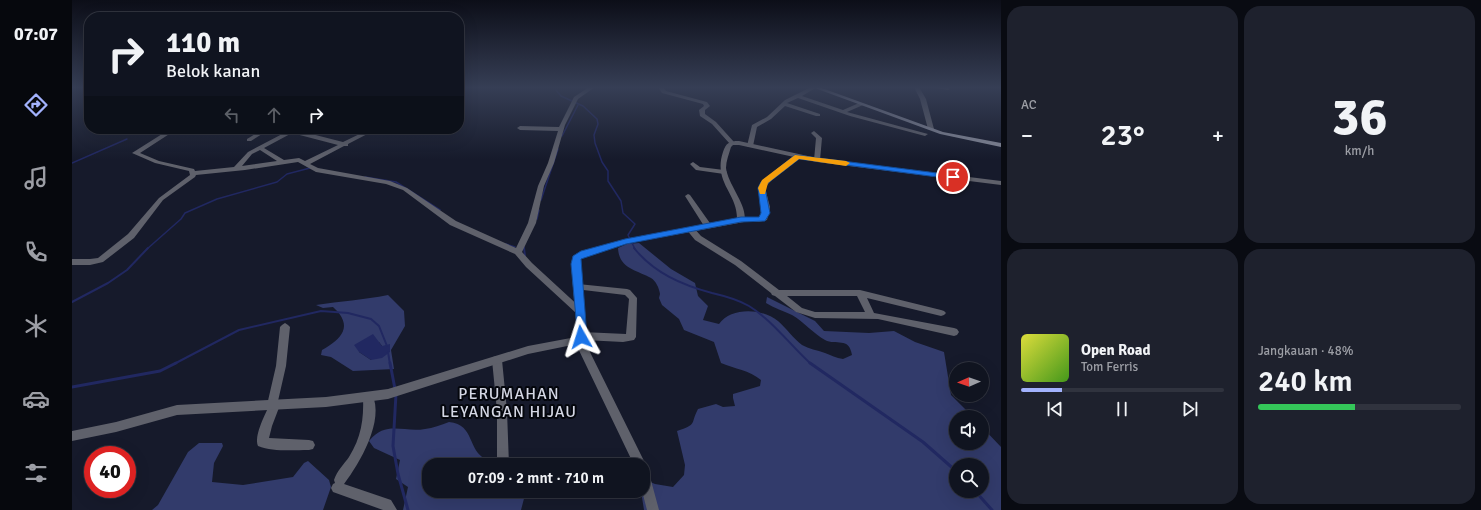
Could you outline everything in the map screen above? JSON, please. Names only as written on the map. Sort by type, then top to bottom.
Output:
[{"type":"main road","points":[[880,111],[951,135],[1001,145]]},
{"type":"street","points":[[518,252],[532,223],[541,186],[551,163],[560,129],[569,111]]},
{"type":"street","points":[[702,111],[702,115],[714,123],[732,143],[817,160],[1001,183]]},
{"type":"street","points":[[750,146],[754,126],[769,118],[777,111]]},
{"type":"street","points":[[804,111],[818,115]]},
{"type":"street","points":[[839,111],[884,125],[925,134]]},
{"type":"street","points":[[927,111],[931,129]]},
{"type":"street","points":[[884,125],[898,117]]},
{"type":"street","points":[[520,128],[560,129]]},
{"type":"street","points":[[814,133],[819,139],[817,160]]},
{"type":"street","points":[[165,134],[136,154],[157,162],[190,169],[194,173],[299,160],[308,167],[397,185],[421,199],[453,223],[518,252],[528,265],[579,311]]},
{"type":"street","points":[[261,134],[250,143],[282,161]]},
{"type":"street","points":[[236,169],[246,156],[286,134]]},
{"type":"street","points":[[304,134],[346,145]]},
{"type":"street","points":[[308,167],[364,134]]},
{"type":"street","points":[[732,143],[728,146],[725,155],[724,172],[741,212],[741,220]]},
{"type":"street","points":[[637,458],[580,338],[578,287],[575,264],[576,258],[584,254],[625,242],[741,220],[759,220],[764,218],[766,207],[762,188],[765,182],[798,157]]},
{"type":"street","points":[[693,164],[698,169],[724,172]]},
{"type":"street","points":[[72,262],[90,262],[100,260],[131,236],[161,199],[191,178],[194,173]]},
{"type":"street","points":[[688,196],[708,226]]},
{"type":"street","points":[[690,229],[698,238],[738,263],[775,293],[805,312],[815,315],[871,315],[954,332]]},
{"type":"street","points":[[72,436],[116,427],[177,410],[273,405],[388,394],[528,350],[580,338],[631,337],[633,298],[627,292],[578,287]]},
{"type":"street","points":[[775,293],[860,293],[941,313]]},
{"type":"street","points":[[860,293],[871,315]]},
{"type":"street","points":[[285,327],[281,366],[273,405],[262,442],[309,445]]},
{"type":"street","points":[[497,360],[502,411],[503,458]]},
{"type":"street","points":[[368,397],[370,413],[369,426],[354,460],[338,484],[387,504],[391,510]]},
{"type":"street","points":[[650,498],[653,510]]},
{"type":"shaded area","points":[[639,243],[671,269],[695,283],[698,296],[708,306],[703,320],[719,324],[724,318],[739,312],[747,311],[764,314],[778,321],[802,345],[843,359],[852,355],[848,345],[845,343],[829,342],[825,340],[792,315],[766,303],[767,297],[815,321],[824,331],[869,333],[894,331],[915,342],[944,352],[949,383],[949,402],[958,402],[966,410],[949,410],[949,450],[989,450],[989,434],[1001,447],[1001,510],[644,510],[642,498],[650,498],[650,482],[673,487],[684,475],[685,465],[677,431],[691,425],[698,409],[716,404],[723,407],[735,406],[733,394],[760,386],[761,380],[747,372],[721,363],[714,342],[684,330],[679,319],[662,305],[659,298],[659,289],[654,281],[625,265],[619,255],[618,248],[627,244]]},
{"type":"shaded area","points":[[388,295],[404,311],[405,326],[391,350],[394,369],[353,371],[331,357],[321,355],[322,350],[340,337],[344,326],[343,320],[333,307],[323,308],[316,305]],"holes":[[[379,342],[382,346],[371,360],[359,352]]]},
{"type":"shaded area","points":[[373,334],[382,346],[390,344],[390,352],[382,358],[371,360],[359,352],[354,345]]},
{"type":"shaded area","points":[[449,422],[458,424],[467,433],[476,450],[480,456],[484,458],[422,458],[422,498],[524,498],[521,510],[403,510],[408,487],[396,479],[400,460],[374,448],[369,441],[375,435],[389,429],[417,430],[434,427]]},
{"type":"shaded area","points":[[199,443],[222,443],[223,446],[214,463],[212,482],[243,485],[293,477],[304,463],[308,461],[329,480],[331,487],[323,510],[152,510],[158,505],[188,452]]},
{"type":"waterway","points":[[562,136],[575,111]]},
{"type":"waterway","points":[[588,111],[597,119],[598,124],[594,135],[595,143],[602,162],[608,171],[608,181],[621,201],[623,213],[635,224],[628,235],[635,249]]},
{"type":"waterway","points":[[72,163],[127,139]]},
{"type":"waterway","points":[[541,200],[558,149]]},
{"type":"waterway","points":[[147,249],[181,219],[185,213],[217,199],[277,182],[287,174],[310,168]]},
{"type":"waterway","points":[[365,177],[396,182],[440,210]]},
{"type":"waterway","points":[[537,219],[539,210]]},
{"type":"waterway","points":[[506,244],[515,247]]},
{"type":"waterway","points":[[524,248],[525,256]]},
{"type":"waterway","points":[[634,248],[650,264],[669,277],[701,290],[740,301],[749,306],[774,326],[811,364]]},
{"type":"waterway","points":[[72,302],[108,283],[127,270],[147,249]]},
{"type":"waterway","points":[[174,364],[239,330],[321,311],[348,313],[371,319],[379,326],[387,346]]},
{"type":"waterway","points":[[388,352],[390,364]]},
{"type":"waterway","points":[[390,363],[395,389]]},
{"type":"waterway","points":[[810,363],[923,442],[949,465]]},
{"type":"waterway","points":[[72,387],[160,371],[174,364]]},
{"type":"waterway","points":[[396,394],[393,446],[398,474],[408,510]]},
{"type":"waterway","points":[[981,498],[992,510]]},
{"type":"slow traffic","points":[[763,192],[762,188],[765,182],[798,157],[846,163]]},
{"type":"district","name":"PERUMAHAN LEYANGAN HIJAU","points":[[509,403]]},
{"type":"route","points":[[581,337],[575,264],[575,260],[578,256],[625,242],[741,220],[762,219],[766,213],[762,188],[765,182],[798,157],[953,177]]}]
